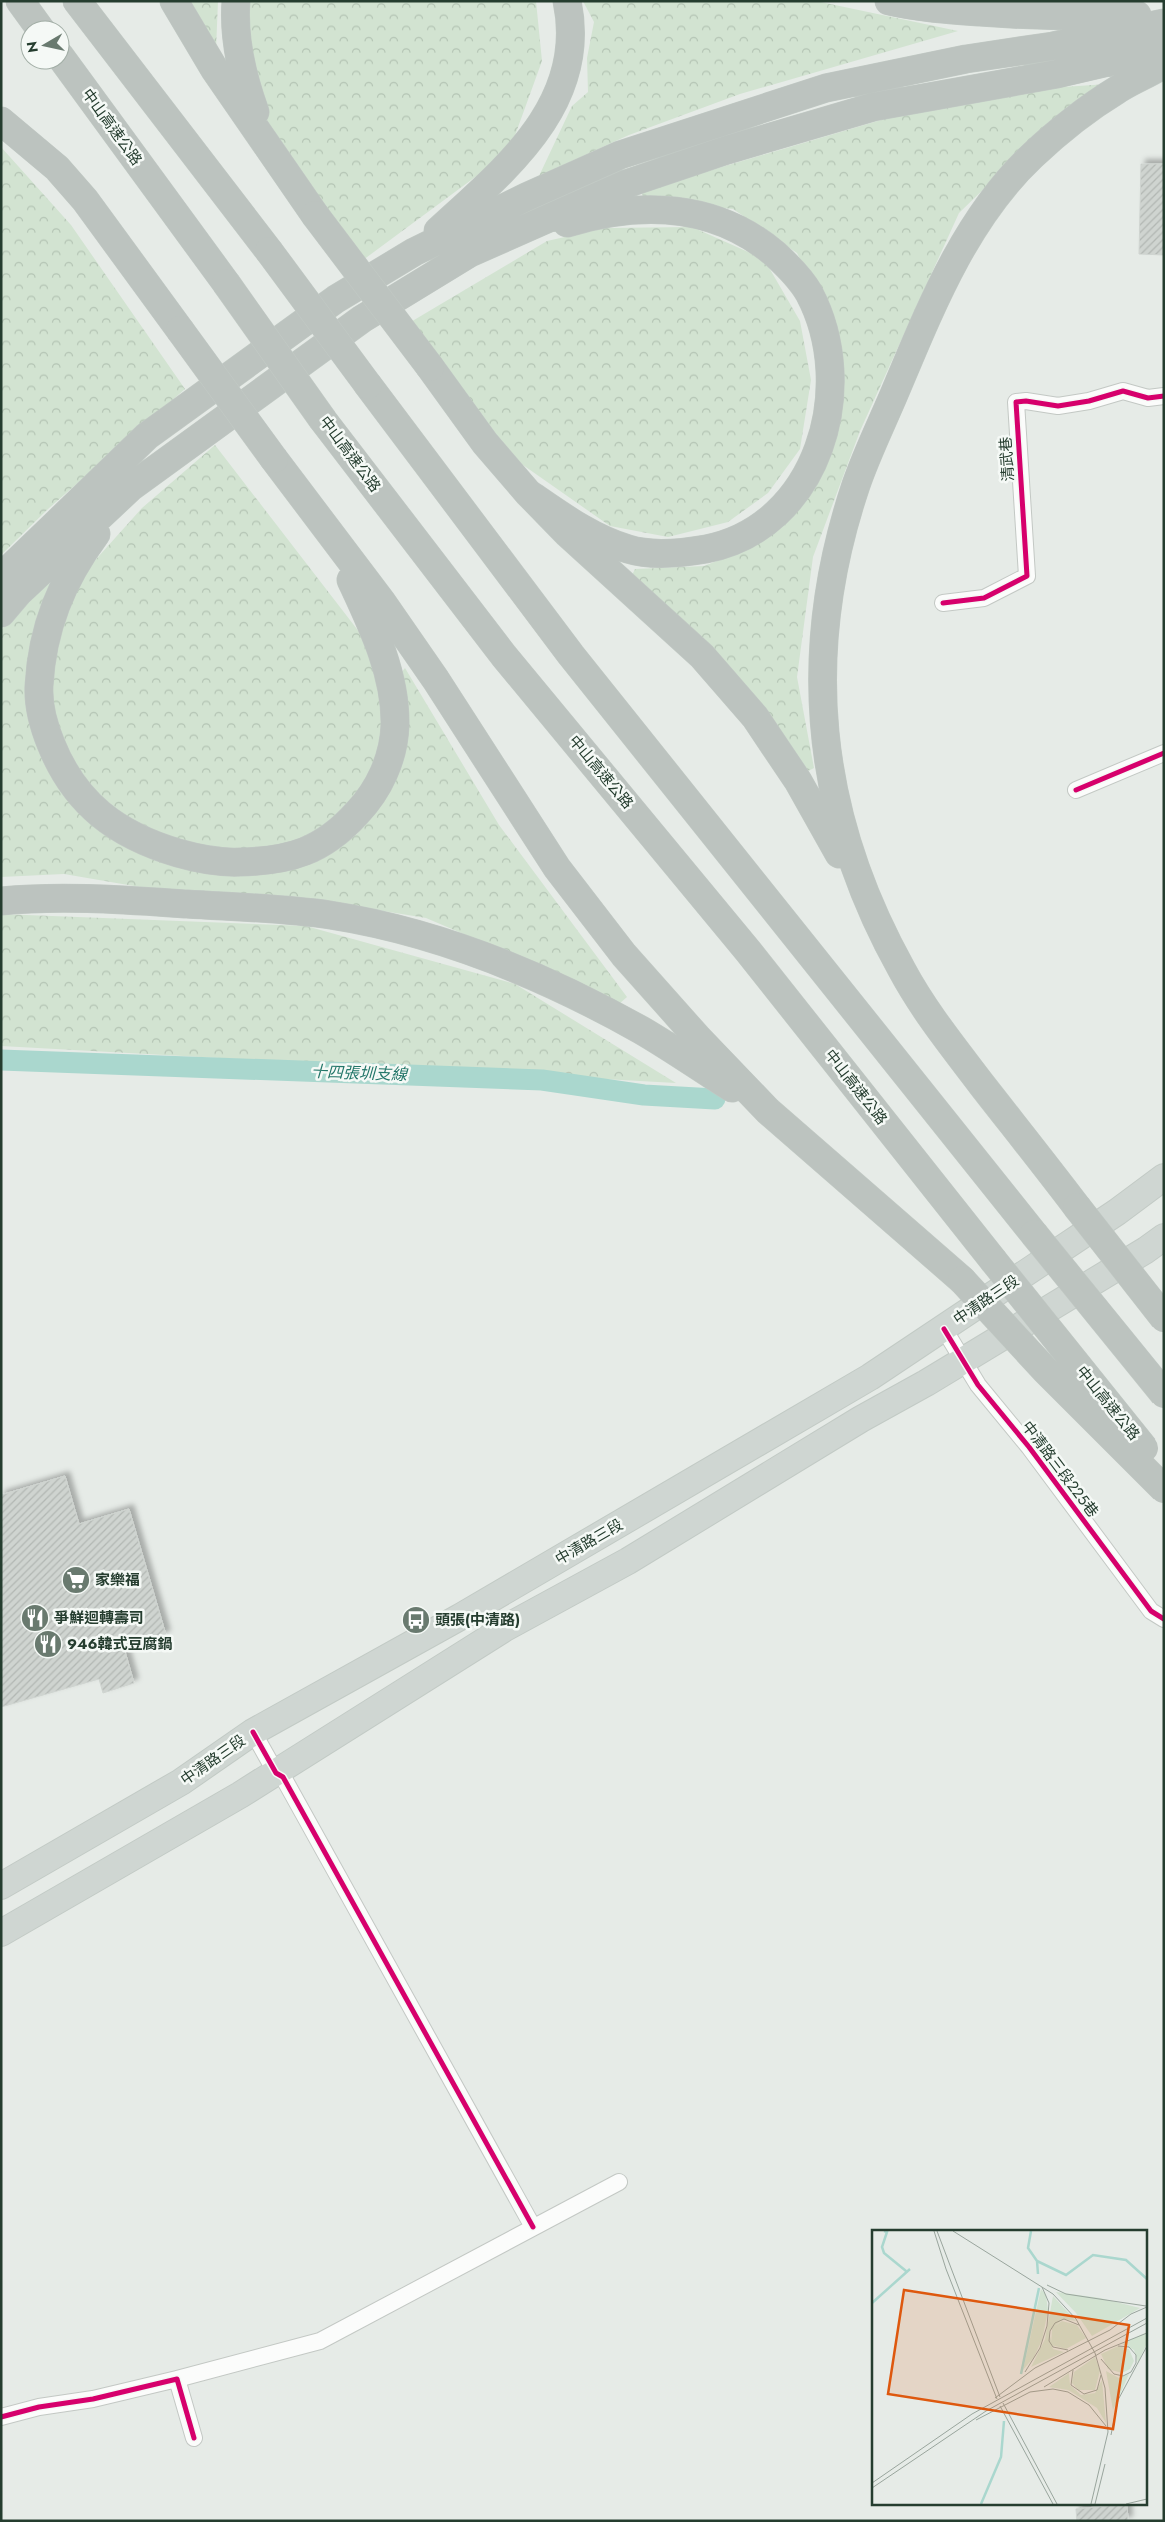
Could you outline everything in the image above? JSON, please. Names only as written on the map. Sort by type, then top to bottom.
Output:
[{"type":"highway","points":[[20,1],[34,20]]},
{"type":"highway","points":[[77,1],[269,251],[571,655],[1164,1394]]},
{"type":"highway","points":[[174,1],[215,70],[269,151],[486,443],[528,493],[568,534],[702,656],[755,717],[798,780],[870,906],[902,971],[950,1044],[1164,1318]]},
{"type":"highway","points":[[236,1],[234,22],[244,81],[269,151]]},
{"type":"highway","points":[[414,252],[510,164],[544,122],[562,81],[569,55],[571,17],[567,1]]},
{"type":"highway","points":[[889,1],[957,10],[1026,15],[1091,17],[1164,14]]},
{"type":"highway","points":[[1,577],[147,436],[336,299],[414,252],[526,197],[620,155],[826,88],[966,59],[1053,46],[1164,23]]},
{"type":"highway","points":[[1,613],[18,593],[131,487],[362,319],[470,253],[626,184],[727,150],[873,106],[1057,74],[1164,49]]},
{"type":"highway","points":[[870,906],[843,832],[832,787],[823,724],[822,686],[825,616],[836,553],[856,483],[937,296],[969,236],[994,199],[1032,156],[1086,112],[1116,90],[1164,64]]},
{"type":"highway","name":"中山高速公路","points":[[70,70],[226,283],[323,420],[504,656],[748,951],[1164,1472]]},
{"type":"highway","points":[[1,121],[56,168],[85,200],[331,536],[382,602],[436,680],[557,868],[624,955],[768,1111],[962,1280],[1045,1370],[1164,1489]]},
{"type":"highway","points":[[470,253],[591,216],[649,210],[692,212],[730,224],[758,240],[785,263],[808,291],[825,330],[831,376],[826,425],[816,456],[801,487],[775,515],[749,533],[722,546],[682,554],[629,550],[580,528],[528,493]]},
{"type":"highway","points":[[131,487],[82,554],[64,583],[52,611],[39,688],[43,726],[56,756],[72,785],[97,812],[118,828],[153,846],[200,859],[225,862],[269,862],[309,852],[341,831],[371,798],[391,755],[395,725],[380,642],[331,536]]},
{"type":"highway","points":[[1,885],[50,886],[154,901]]},
{"type":"highway","points":[[1,902],[71,899],[154,901],[331,915],[405,932],[491,958],[572,993],[642,1031],[768,1111]]},
{"type":"main road","name":"中清路三段","points":[[1,1886],[181,1782],[253,1732],[460,1617],[870,1377],[1117,1212],[1164,1177]]},
{"type":"main road","points":[[1,1933],[276,1773],[505,1628],[628,1561],[1146,1250],[1164,1237]]},
{"type":"street","name":"清武巷","points":[[944,603],[984,598],[1028,576],[1016,402],[1026,401],[1039,405],[1058,406],[1089,401],[1123,391],[1148,398],[1164,396]]},
{"type":"street","points":[[1076,790],[1164,753]]},
{"type":"street","name":"中清路三段225巷","points":[[944,1329],[978,1385],[1029,1447],[1151,1611],[1164,1619]]},
{"type":"street","points":[[253,1732],[276,1773],[283,1777],[533,2227]]},
{"type":"street","points":[[1,2417],[39,2407],[92,2399],[177,2379],[320,2340],[619,2182]]},
{"type":"street","points":[[177,2379],[194,2438]]},
{"type":"green space","points":[[172,1],[218,1],[216,50]]},
{"type":"green space","points":[[242,1],[536,1],[542,61],[509,152],[359,263],[268,133]]},
{"type":"green space","points":[[583,1],[816,1],[958,31],[740,94],[629,135],[539,176],[572,106],[588,92],[587,58],[594,22]]},
{"type":"green space","points":[[1108,84],[1067,108],[959,213],[860,431],[813,557],[797,677],[814,768],[804,773],[722,658],[630,579],[635,569],[704,566],[752,547],[806,500],[842,404],[833,326],[797,253],[733,209],[644,200],[641,191],[918,109],[1048,88]]},
{"type":"green space","points":[[1,147],[71,225],[185,389],[48,509],[1,555]]},
{"type":"green space","points":[[692,227],[764,259],[800,321],[811,380],[800,449],[768,493],[728,522],[668,537],[610,526],[493,444],[409,323],[547,241],[605,228]]},
{"type":"green space","points":[[215,445],[370,646],[387,700],[386,745],[352,819],[243,861],[165,843],[95,798],[64,743],[51,700],[54,643],[81,576],[142,508]]},
{"type":"green space","points":[[48,583],[54,590],[44,733],[143,852],[327,854],[357,834],[388,792],[401,673],[405,668],[499,825],[627,997],[619,1004],[574,981],[426,918],[298,897],[169,892],[64,874],[1,877],[1,630]]},
{"type":"green space","points":[[1,914],[306,926],[515,984],[676,1083],[1,1046]]},
{"type":"building","points":[[1141,164],[1164,164],[1164,255],[1139,254]]},
{"type":"building","name":"家樂福","points":[[65,1476],[79,1524],[129,1509],[166,1635],[124,1648],[134,1683],[103,1693],[99,1679],[1,1707],[1,1495]]},
{"type":"building","points":[[1127,2504],[1128,2521],[1077,2521],[1076,2509]]},
{"type":"waterway","name":"十四張圳支線","points":[[1,1060],[542,1080],[644,1095],[715,1099]]},
{"type":"cycle path","points":[[943,603],[984,598],[1027,576],[1016,402],[1026,401],[1058,406],[1089,401],[1123,391],[1148,398],[1164,396]]},
{"type":"cycle path","points":[[1076,790],[1164,753]]},
{"type":"cycle path","points":[[944,1329],[978,1385],[1029,1447],[1151,1611],[1164,1619]]},
{"type":"cycle path","points":[[253,1732],[276,1773],[283,1777],[533,2227]]},
{"type":"cycle path","points":[[1,2417],[39,2407],[93,2399],[177,2379],[194,2438]]},
{"type":"place","name":"家樂福","points":[[76,1580]]},
{"type":"place","name":"爭鮮迴轉壽司","points":[[35,1618]]},
{"type":"place","name":"頭張(中清路)","points":[[416,1620]]},
{"type":"place","name":"946韓式豆腐鍋","points":[[48,1644]]}]
